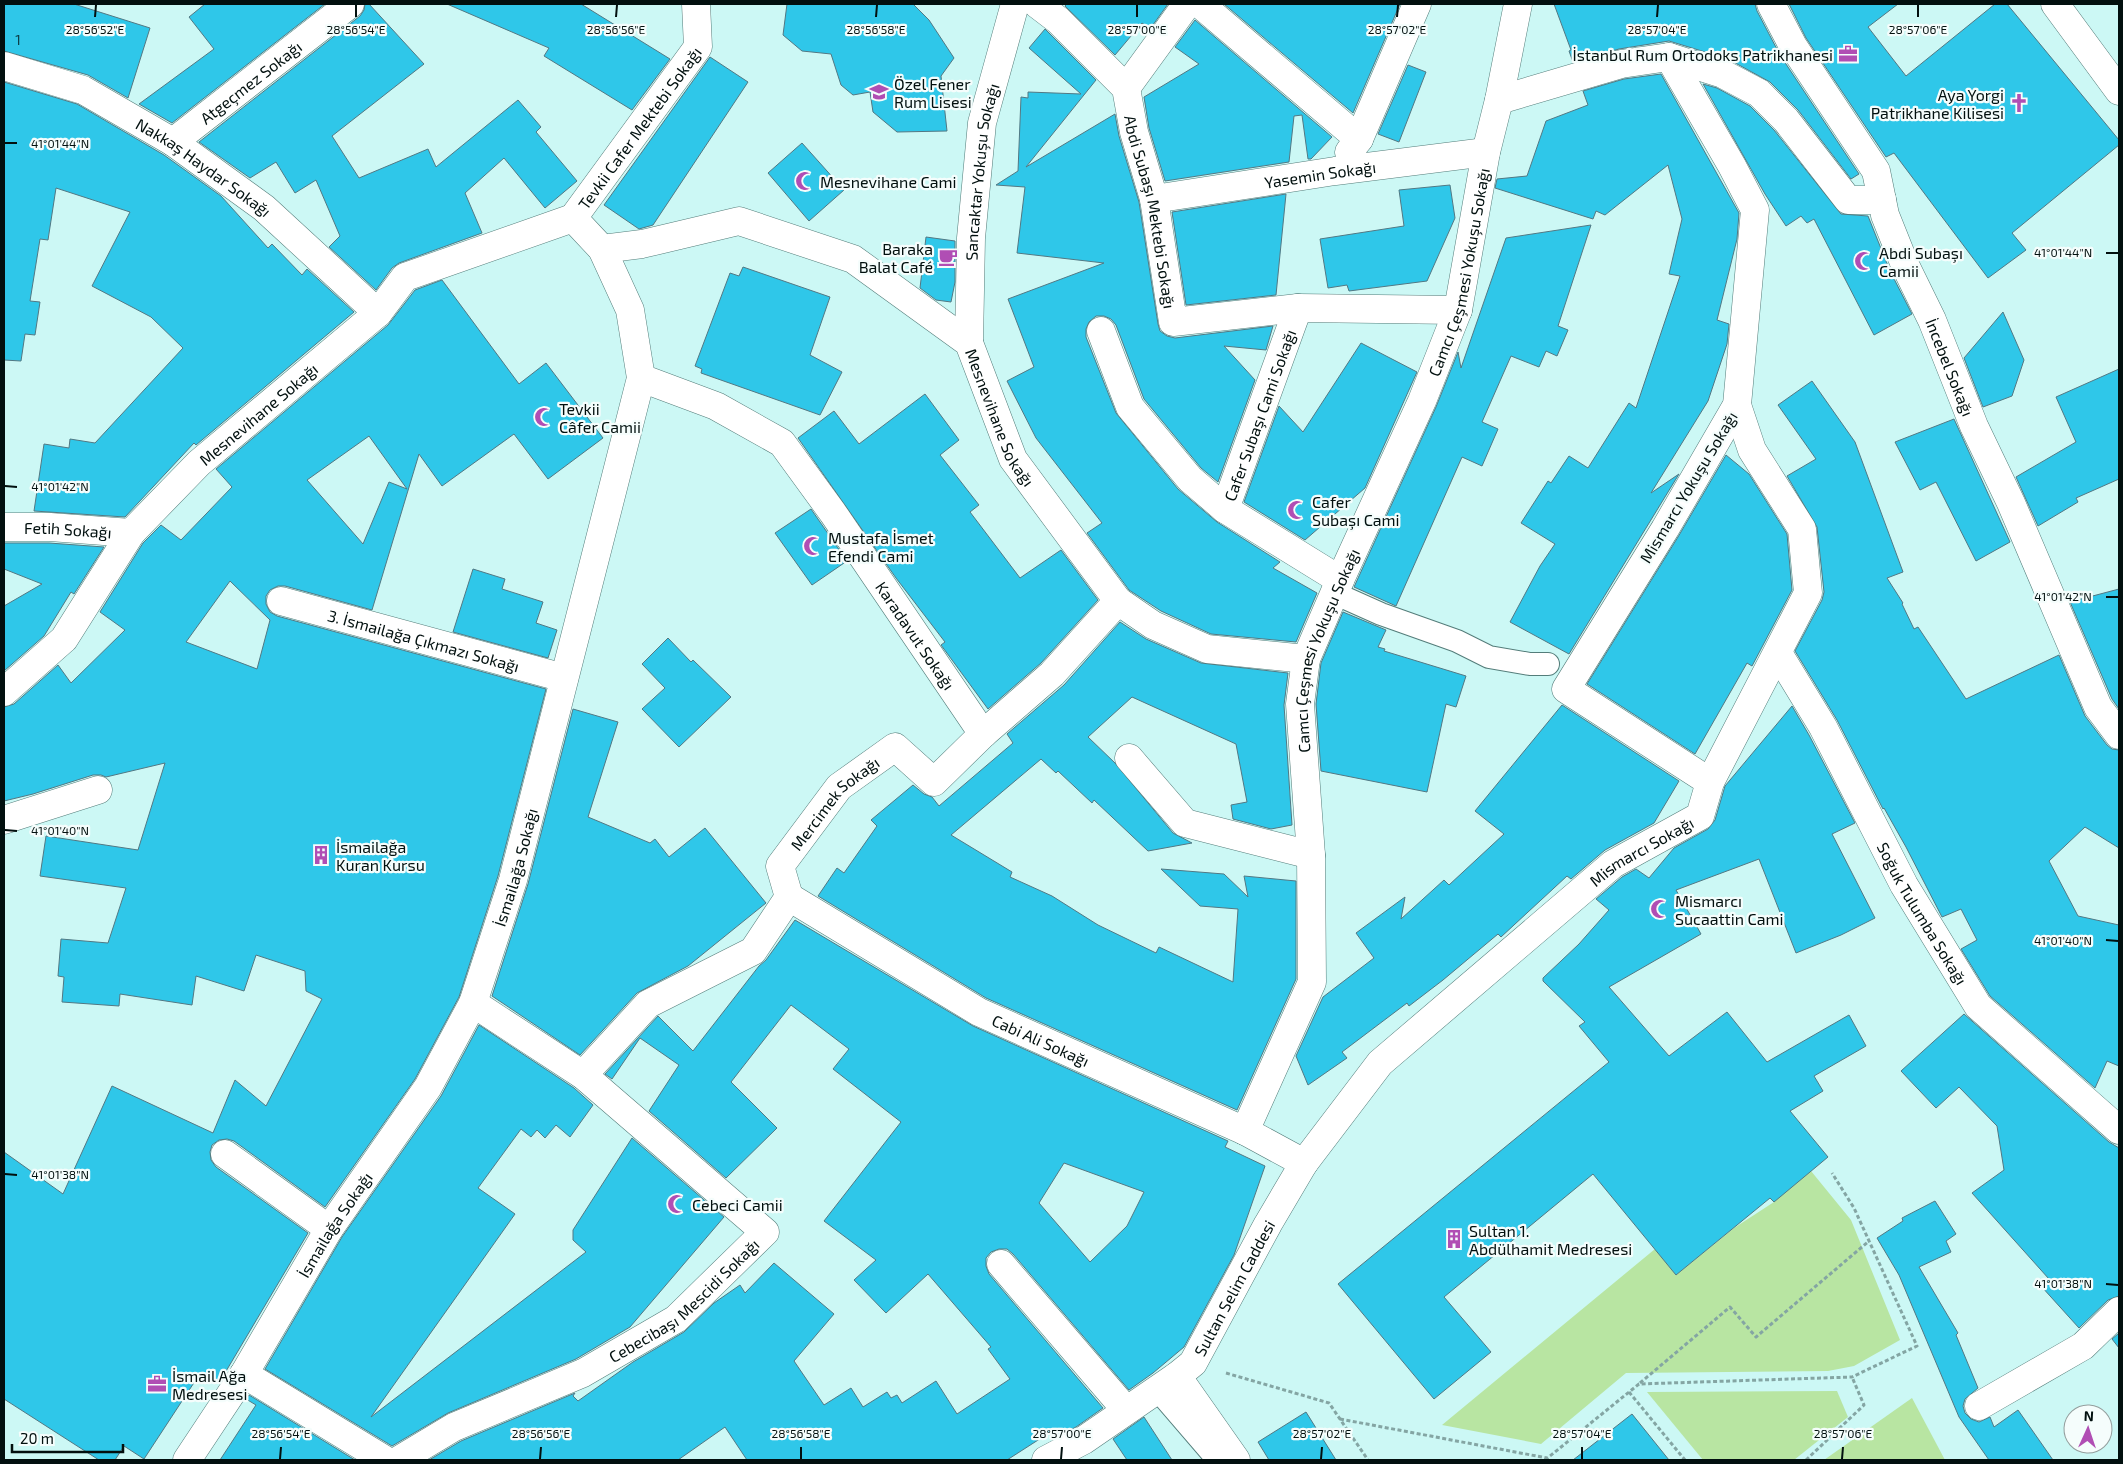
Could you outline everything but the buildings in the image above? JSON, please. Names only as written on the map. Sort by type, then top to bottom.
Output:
[{"type":"street","name":"Atgeçmez Sokağı","points":[[173,142],[350,4]]},
{"type":"street","name":"Tevkii Cafer Mektebi Sokağı","points":[[573,218],[698,47],[696,4]]},
{"type":"street","name":"Sancaktar Yokuşu Sokağı","points":[[969,344],[971,238],[982,123],[1015,4]]},
{"type":"street","points":[[1037,4],[1058,20],[1126,88],[1187,4]]},
{"type":"street","points":[[1200,4],[1359,139]]},
{"type":"street","points":[[1335,172],[1359,139],[1417,4]]},
{"type":"street","name":"Camcı Çeşmesi Yokuşu Sokağı","points":[[1244,1132],[1312,982],[1311,855],[1300,704],[1306,660],[1337,586],[1422,401],[1458,310],[1486,152],[1499,100],[1518,4]]},
{"type":"street","name":"İncebel Sokağı","points":[[1770,4],[1794,46],[1876,171],[1885,215],[1905,265],[1932,320],[1974,426],[2011,503],[2098,707],[2119,735]]},
{"type":"street","points":[[2055,4],[2119,91]]},
{"type":"street","points":[[1499,100],[1622,64],[1669,57],[1723,74],[1759,94],[1786,120],[1848,200],[1882,200]]},
{"type":"street","name":"Mismarcı Yokuşu Sokağı","points":[[1669,57],[1732,166],[1755,210],[1737,405],[1665,529],[1566,688],[1710,782]]},
{"type":"street","name":"Nakkaş Haydar Sokağı","points":[[4,66],[83,90],[173,142],[264,208],[378,312]]},
{"type":"street","name":"Abdi Subaşı Mektebi Sokağı","points":[[1126,88],[1134,132],[1154,199],[1173,322],[1298,308],[1458,310]]},
{"type":"street","name":"Yasemin Sokağı","points":[[1154,199],[1486,152]]},
{"type":"street","name":"İsmailağa Sokağı","points":[[187,1460],[244,1374],[329,1229],[428,1087],[473,1003],[513,880],[641,378],[630,310],[602,249],[573,218]]},
{"type":"street","name":"Mesnevihane Sokağı","points":[[4,692],[64,640],[108,567],[131,534],[199,463],[378,312],[405,277],[573,218]]},
{"type":"street","name":"Mesnevihane Sokağı","points":[[602,249],[642,244],[739,221],[853,260],[969,344],[1013,459],[1118,601],[1152,625],[1206,649],[1306,660]]},
{"type":"street","name":"Cafer Subaşı Cami Sokağı","points":[[1298,308],[1225,508],[1337,586]]},
{"type":"street","points":[[1101,331],[1130,407],[1190,480],[1225,508]]},
{"type":"street","name":"Karadavut Sokağı","points":[[641,378],[716,406],[782,443],[839,522],[983,734]]},
{"type":"street","name":"Mismarcı Sokağı","points":[[1304,1163],[1380,1063],[1613,864],[1700,816],[1710,782],[1808,593],[1802,530],[1752,450],[1737,405]]},
{"type":"street","name":"Fetih Sokağı","points":[[4,527],[50,527],[131,534]]},
{"type":"street","name":"3. İsmailağa Çıkmazı Sokağı","points":[[281,601],[564,678]]},
{"type":"street","name":"Mercimek Sokağı","points":[[789,897],[780,866],[839,787],[895,747],[934,782],[983,734],[1052,674],[1118,601]]},
{"type":"street","name":"Soğuk Tulumba Sokağı","points":[[1778,653],[1823,727],[1904,885],[1978,1006],[2119,1130]]},
{"type":"street","points":[[1129,758],[1185,823],[1311,855]]},
{"type":"street","points":[[4,820],[98,790]]},
{"type":"street","points":[[582,1075],[648,1004],[753,951],[789,897]]},
{"type":"street","name":"Cabi Ali Sokağı","points":[[789,897],[978,1012],[1244,1132],[1304,1163]]},
{"type":"street","name":"Cebecibaşı Mescidi Sokağı","points":[[399,1460],[454,1427],[583,1373],[676,1320],[765,1232],[582,1075],[473,1003]]},
{"type":"street","points":[[225,1154],[329,1229]]},
{"type":"street","name":"Sultan Selim Caddesi","points":[[1046,1460],[1084,1440],[1176,1376],[1304,1163]]},
{"type":"street","points":[[1001,1264],[1126,1410]]},
{"type":"street","points":[[1980,1406],[2083,1346],[2119,1311]]},
{"type":"street","points":[[244,1374],[386,1460]]},
{"type":"street","points":[[1176,1376],[1236,1460]]},
{"type":"lane","points":[[1337,586],[1381,614],[1457,641],[1489,657],[1530,664],[1548,664]]},
{"type":"lane","points":[[1176,1376],[1218,1460]]},
{"type":"path","points":[[1640,1384],[1852,1377],[1916,1346],[1854,1208],[1832,1173]]},
{"type":"path","points":[[1340,1419],[1547,1459],[1640,1384],[1730,1307],[1756,1337],[1869,1241]]},
{"type":"path","points":[[1176,1376],[1329,1403],[1368,1460]]},
{"type":"path","points":[[1806,1460],[1864,1405],[1852,1377]]},
{"type":"path","points":[[1629,1392],[1685,1460]]},
{"type":"green space","points":[[1811,1171],[1851,1220],[1900,1340],[1854,1366],[1828,1371],[1626,1373],[1541,1444],[1442,1425],[1655,1249],[1676,1275],[1734,1228],[1774,1202]]},
{"type":"green space","points":[[1837,1391],[1848,1417],[1794,1460],[1703,1460],[1647,1392]]},
{"type":"green space","points":[[1912,1398],[1945,1460],[1824,1460]]},
{"type":"place","name":"İstanbul Rum Ortodoks Patrikhanesi","points":[[1848,54]]},
{"type":"place","name":"Özel Fener Rum Lisesi","points":[[879,92]]},
{"type":"place","name":"Aya Yorgi Patrikhane Kilisesi","points":[[2019,103]]},
{"type":"place","name":"Mesnevihane Cami","points":[[805,181]]},
{"type":"place","name":"Baraka Balat Café","points":[[948,257]]},
{"type":"place","name":"Abdi Subaşı Camii","points":[[1864,261]]},
{"type":"place","name":"Tevkii Câfer Camii","points":[[544,417]]},
{"type":"place","name":"Cafer Subaşı Cami","points":[[1297,510]]},
{"type":"place","name":"Mustafa İsmet Efendi Cami","points":[[813,546]]},
{"type":"place","name":"İsmailağa Kuran Kursu","points":[[321,855]]},
{"type":"place","name":"Mismarcı Sucaattin Cami","points":[[1660,909]]},
{"type":"place","name":"Cebeci Camii","points":[[677,1204]]},
{"type":"place","name":"Sultan 1. Abdülhamit Medresesi","points":[[1454,1239]]},
{"type":"place","name":"İsmail Ağa Medresesi","points":[[157,1384]]}]
